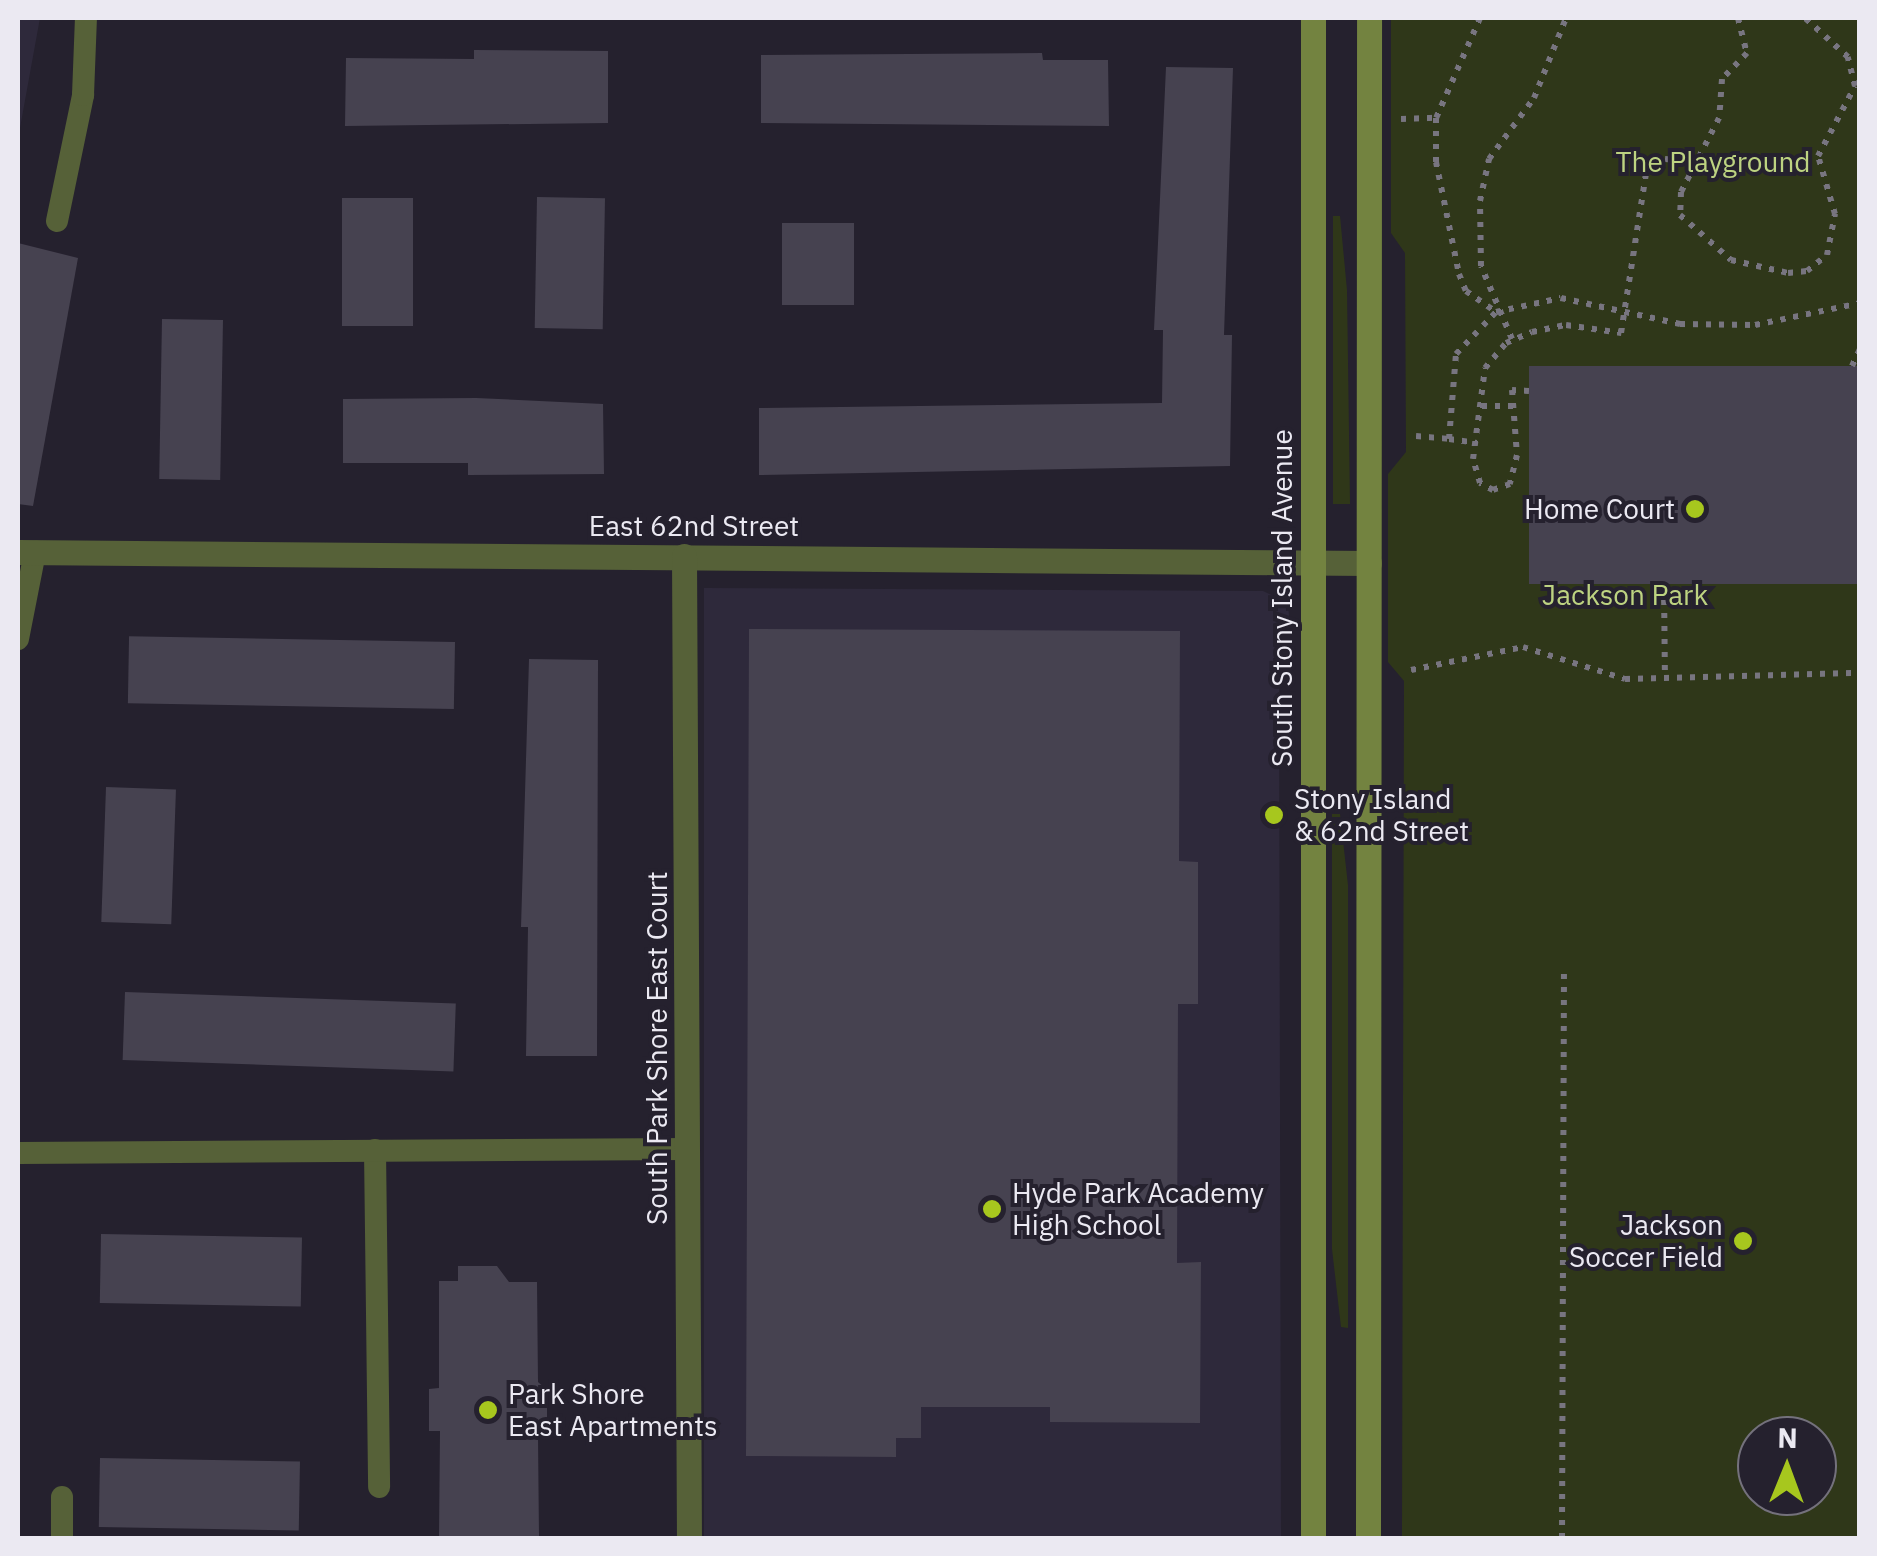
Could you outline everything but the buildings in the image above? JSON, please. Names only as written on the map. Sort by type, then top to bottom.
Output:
[{"type":"main road","name":"South Stony Island Avenue","points":[[1313,18],[1313,1538]]},
{"type":"main road","points":[[1368,1538],[1369,18]]},
{"type":"street","name":"East 62nd Street","points":[[26,552],[1369,562]]},
{"type":"street","name":"South Park Shore East Court","points":[[684,556],[689,1538]]},
{"type":"lane","points":[[57,220],[83,95],[86,18]]},
{"type":"lane","points":[[18,639],[26,552]]},
{"type":"lane","points":[[18,1152],[688,1149]]},
{"type":"lane","points":[[375,1150],[379,1487]]},
{"type":"lane","points":[[62,1497],[62,1538]]},
{"type":"path","points":[[1480,18],[1436,118],[1436,162],[1459,274],[1466,291],[1496,312]]},
{"type":"path","points":[[1512,339],[1496,312],[1477,242],[1489,159],[1534,98],[1566,18]]},
{"type":"path","points":[[1738,18],[1747,53],[1722,79],[1719,118],[1697,162],[1680,215],[1695,236],[1732,260],[1772,271],[1822,263],[1834,214],[1818,156],[1848,102],[1855,72],[1805,18]]},
{"type":"path","points":[[1401,119],[1436,118]]},
{"type":"path","points":[[1529,390],[1512,390],[1510,484],[1493,490],[1480,483],[1477,443],[1486,368],[1512,339],[1566,325],[1621,333],[1647,166],[1697,162]]},
{"type":"path","points":[[1449,438],[1456,354],[1496,312],[1560,298],[1680,324],[1755,325],[1860,303]]},
{"type":"path","points":[[1852,366],[1860,349]]},
{"type":"path","points":[[1482,406],[1514,406]]},
{"type":"path","points":[[1416,436],[1477,443]]},
{"type":"path","points":[[1664,587],[1665,676]]},
{"type":"path","points":[[1411,670],[1523,647],[1591,675],[1860,673]]},
{"type":"path","points":[[1562,1538],[1564,970]]},
{"type":"shaded area","points":[[18,18],[40,18],[18,139]]},
{"type":"shaded area","name":"Hyde Park Academy High School","points":[[704,588],[1263,591],[1288,603],[1293,666],[1279,677],[1281,1538],[704,1538]]},
{"type":"green space","name":"Jackson Park","points":[[1391,18],[1859,18],[1859,1538],[1402,1538],[1404,681],[1388,662],[1388,474],[1406,452],[1405,253],[1391,233]]},
{"type":"green space","points":[[1333,216],[1340,216],[1347,290],[1350,504],[1333,504]]},
{"type":"green space","points":[[1332,814],[1340,814],[1348,885],[1348,1328],[1341,1327],[1332,1249]]},
{"type":"place","name":"Home Court","points":[[1695,509]]},
{"type":"place","name":"Stony Island & 62nd Street","points":[[1274,815]]},
{"type":"place","name":"Hyde Park Academy High School","points":[[992,1209]]},
{"type":"place","name":"Jackson Soccer Field","points":[[1743,1241]]},
{"type":"place","name":"Park Shore East Apartments","points":[[488,1410]]},
{"type":"park label","name":"The Playground","points":[[1713,162]]}]
